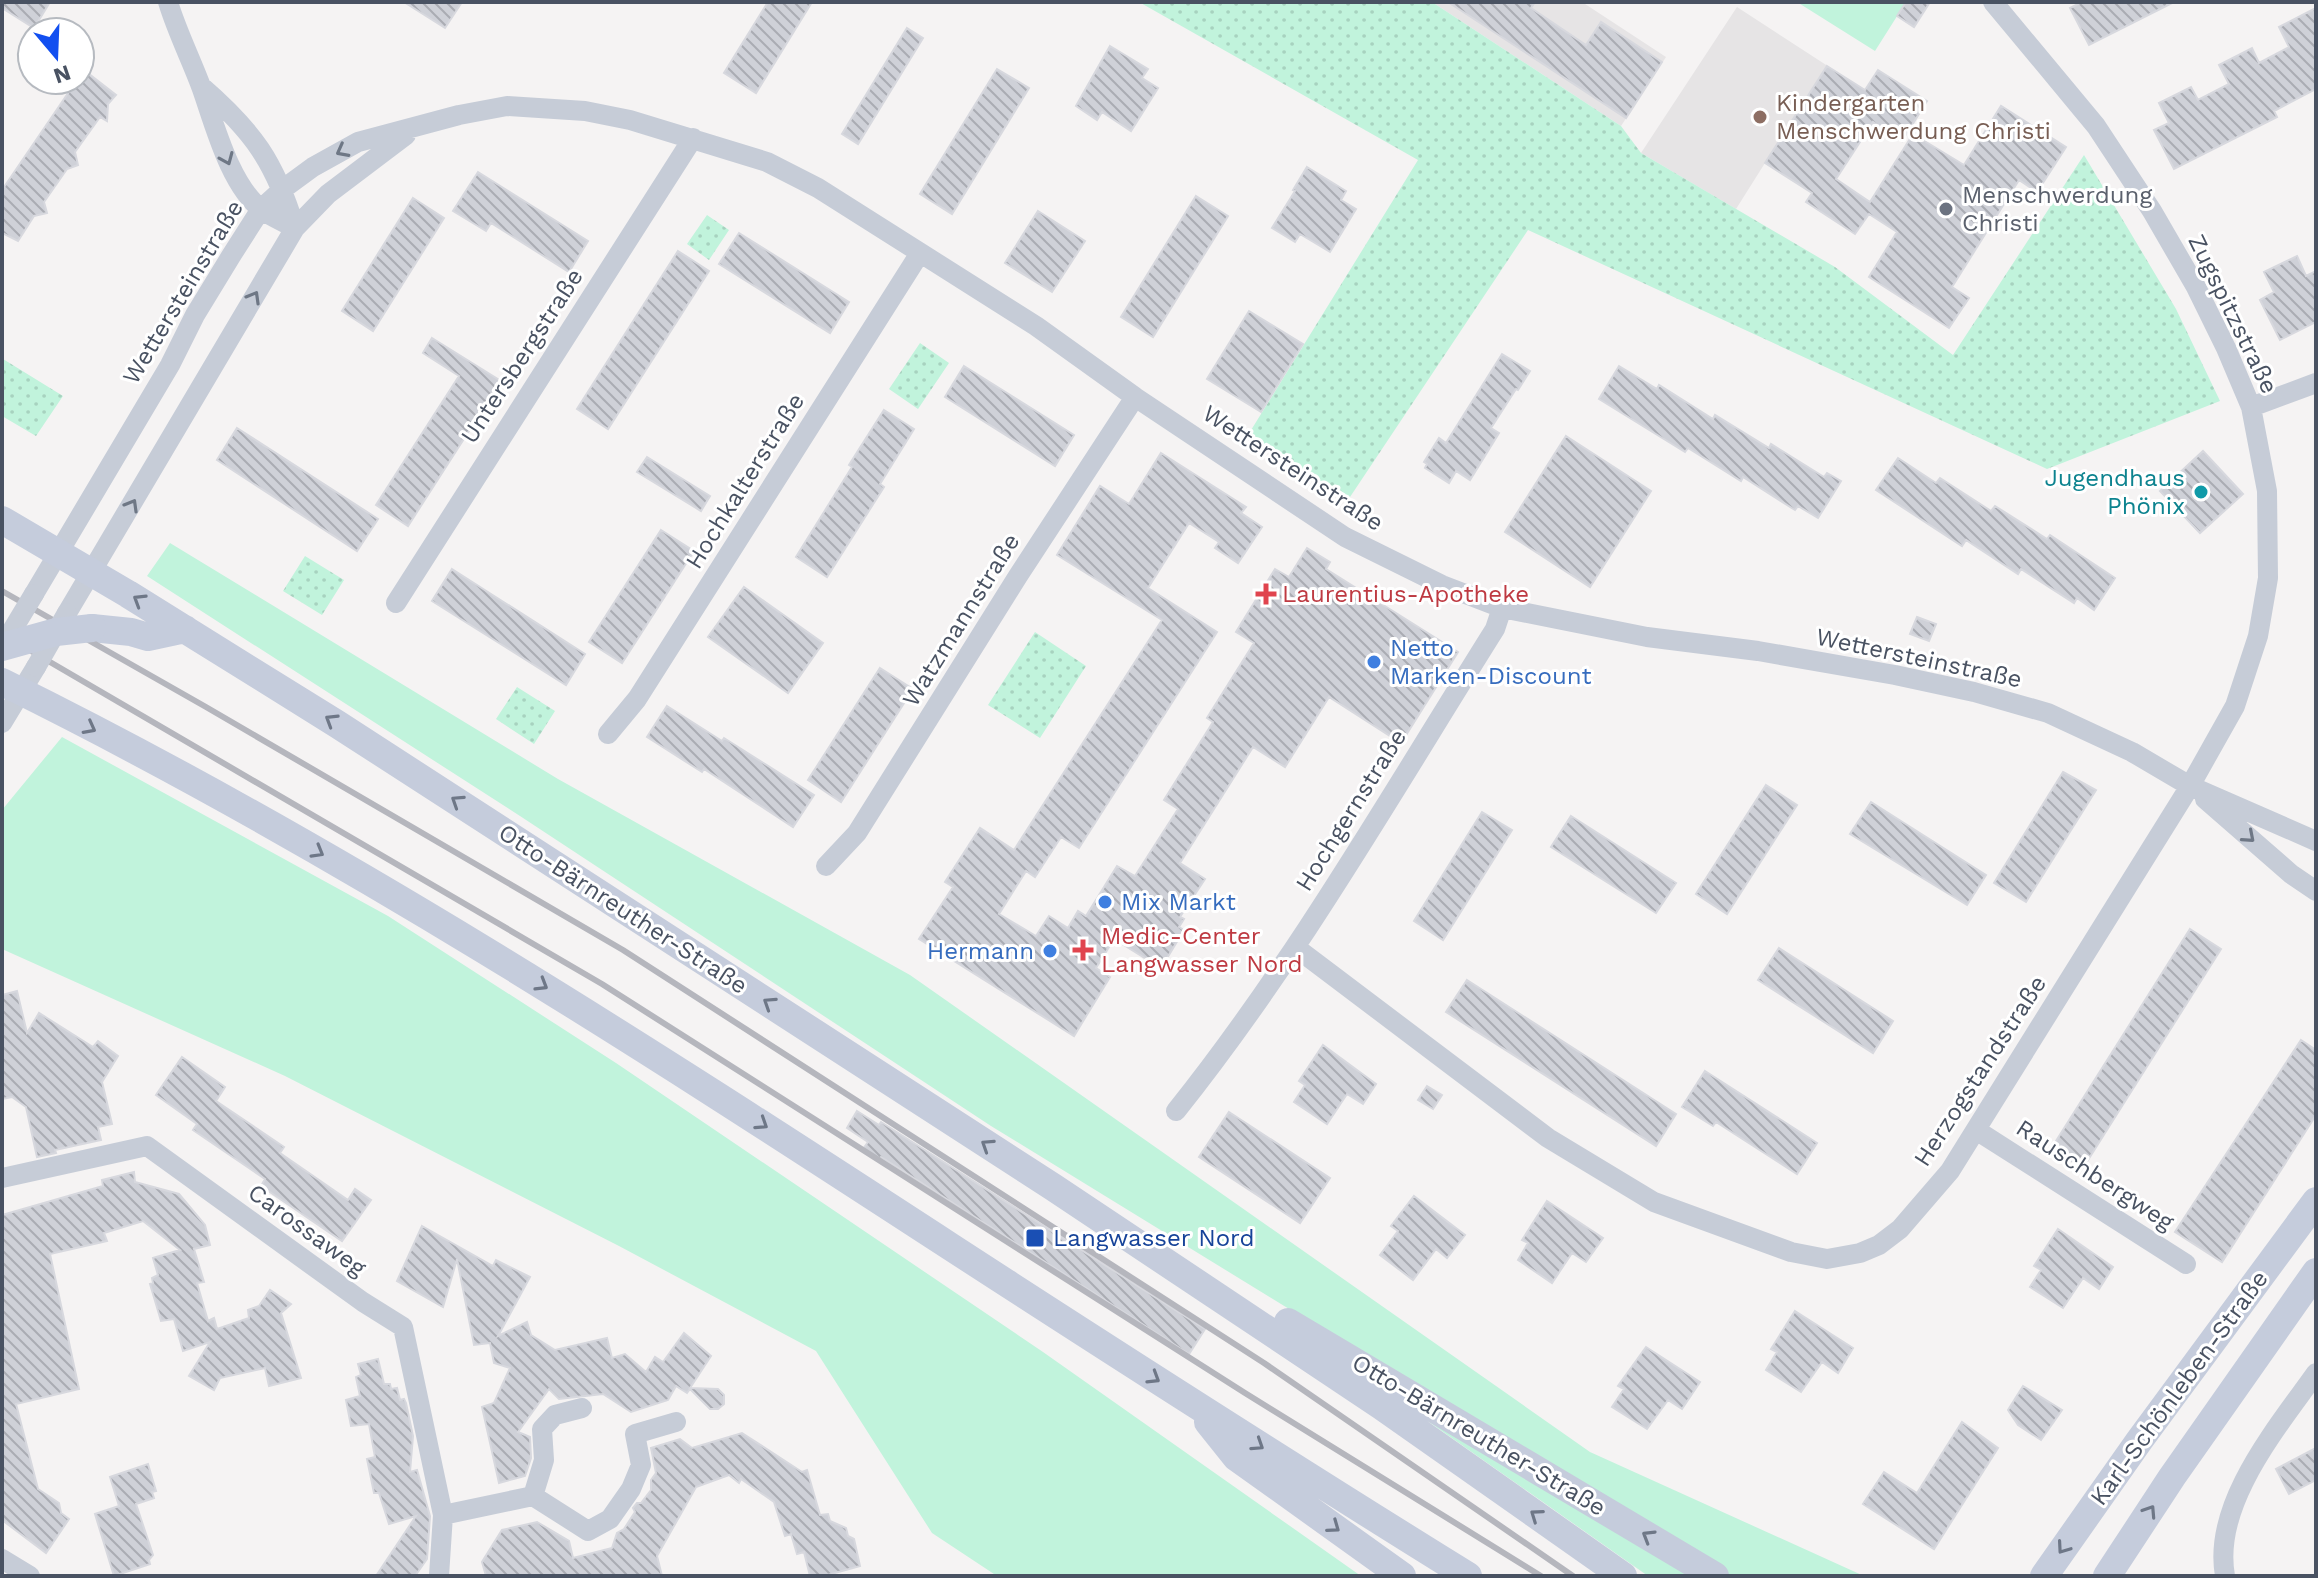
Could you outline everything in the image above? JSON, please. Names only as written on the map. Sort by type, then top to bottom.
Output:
[{"type":"main road","name":"Otto-Bärnreuther-Straße","points":[[2,520],[337,724],[1237,1308],[1623,1576]]},
{"type":"main road","points":[[5,638],[62,623],[148,637],[185,629]]},
{"type":"main road","points":[[12,687],[289,836],[560,995],[1192,1403],[1468,1576]]},
{"type":"main road","name":"Karl-Schönleben-Straße","points":[[2044,1576],[2316,1201]]},
{"type":"main road","name":"Karl-Schönleben-Straße","points":[[2107,1576],[2172,1477],[2316,1272]]},
{"type":"main road","name":"Otto-Bärnreuther-Straße","points":[[1237,1308],[1292,1324],[1715,1576]]},
{"type":"main road","points":[[1192,1403],[1236,1457],[1402,1576]]},
{"type":"street","points":[[168,2],[233,173],[261,209],[295,228]]},
{"type":"street","name":"Zugspitzstraße","points":[[1993,2],[2096,126],[2152,211],[2196,287],[2251,407],[2267,491],[2268,578],[2258,636],[2235,706],[2190,786]]},
{"type":"street","points":[[201,86],[236,116],[265,153],[283,189],[295,228]]},
{"type":"street","name":"Wettersteinstraße","points":[[5,638],[170,365],[195,315],[261,209],[283,189],[313,167],[358,142],[459,115],[507,106],[585,111],[693,138],[767,162],[818,188],[1036,326],[1135,397],[1345,537],[1442,585],[1502,608],[1647,637],[1758,651],[1895,675],[1974,692],[2048,713],[2132,752],[2190,786],[2316,841]]},
{"type":"street","name":"Wettersteinstraße","points":[[2,723],[12,687],[36,667],[295,228],[328,194],[416,128]]},
{"type":"street","name":"Untersbergstraße","points":[[396,603],[693,138]]},
{"type":"street","name":"Hochkalterstraße","points":[[608,734],[637,699],[920,253]]},
{"type":"street","points":[[2251,407],[2316,383]]},
{"type":"street","name":"Watzmannstraße","points":[[826,866],[857,833],[1018,576],[1135,397]]},
{"type":"street","name":"Hochgernstraße","points":[[1176,1111],[1221,1055],[1295,947],[1495,629],[1502,608]]},
{"type":"street","name":"Wettersteinstraße","points":[[2190,786],[2291,874],[2316,891]]},
{"type":"street","name":"Herzogstandstraße","points":[[1295,947],[1548,1138],[1654,1202],[1791,1252],[1827,1259],[1860,1253],[1879,1245],[1900,1229],[1950,1171],[2190,786]]},
{"type":"street","name":"Rauschbergweg","points":[[1976,1130],[2186,1264]]},
{"type":"street","name":"Carossaweg","points":[[2,1178],[147,1146],[354,1296],[403,1327],[443,1515],[439,1576]]},
{"type":"street","points":[[2225,1576],[2222,1559],[2226,1530],[2240,1489],[2284,1417],[2316,1373]]},
{"type":"street","points":[[533,1496],[544,1460],[542,1429],[555,1415],[582,1408]]},
{"type":"street","points":[[443,1515],[533,1496],[588,1531],[610,1519],[631,1489],[641,1465],[635,1434],[676,1422]]},
{"type":"street","points":[[2,1559],[30,1576]]},
{"type":"shaded area","points":[[1432,2],[1582,2],[1666,57],[1621,126]]},
{"type":"shaded area","name":"Kindergarten Menschwerdung Christi","points":[[1737,7],[1857,85],[1842,108],[1870,126],[1839,175],[1811,158],[1765,163],[1736,209],[1641,153]]},
{"type":"green space","points":[[1139,2],[1432,2],[1621,126],[1641,153],[1835,267],[1953,355],[2084,155],[2176,309],[2220,401],[2047,469],[1528,230],[1346,503],[1248,435],[1418,160]]},
{"type":"green space","points":[[1797,2],[1906,2],[1875,51]]},
{"type":"green space","points":[[707,215],[729,230],[709,260],[687,244]]},
{"type":"green space","points":[[920,343],[949,363],[918,409],[889,389]]},
{"type":"green space","points":[[3,359],[63,396],[36,436],[2,416]]},
{"type":"green space","points":[[170,543],[558,779],[910,975],[1590,1452],[1864,1576],[1648,1576],[1375,1384],[1382,1366],[991,1126],[520,816],[147,576]]},
{"type":"green space","points":[[305,556],[344,580],[322,615],[283,591]]},
{"type":"green space","points":[[1035,632],[1086,666],[1040,738],[988,705]]},
{"type":"green space","points":[[517,687],[555,711],[534,744],[496,719]]},
{"type":"green space","points":[[62,737],[388,916],[616,1063],[1043,1352],[1361,1576],[997,1576],[932,1533],[816,1351],[619,1246],[285,1076],[2,949],[2,810]]},
{"type":"building","points":[[2,2],[50,2],[41,16],[16,17],[2,8]]},
{"type":"building","points":[[404,2],[462,2],[445,28]]},
{"type":"building","points":[[768,2],[812,2],[756,93],[724,73]]},
{"type":"building","points":[[1448,2],[1535,2],[1531,8],[1586,45],[1601,22],[1662,62],[1626,118]]},
{"type":"building","points":[[1906,2],[1930,2],[1914,27],[1897,16]]},
{"type":"building","points":[[2082,2],[2174,2],[2089,45],[2070,8]]},
{"type":"building","points":[[2316,8],[2316,89],[2274,111],[2277,117],[2174,169],[2154,130],[2169,123],[2159,103],[2191,87],[2198,100],[2229,84],[2219,65],[2252,48],[2259,63],[2289,47],[2279,27]]},
{"type":"building","points":[[907,28],[923,38],[858,144],[842,134]]},
{"type":"building","points":[[1110,46],[1148,69],[1142,78],[1158,88],[1131,131],[1102,112],[1097,120],[1076,106]]},
{"type":"building","points":[[1827,66],[1865,90],[1878,70],[1927,101],[1902,141],[1873,122],[1836,179],[1870,202],[1913,134],[1964,165],[2001,106],[2066,147],[2037,192],[2019,180],[1952,287],[1969,298],[1949,328],[1869,277],[1897,232],[1869,214],[1855,234],[1806,202],[1812,193],[1765,163]]},
{"type":"building","points":[[997,69],[1029,88],[952,214],[920,194]]},
{"type":"building","points":[[96,79],[116,95],[108,104],[107,121],[100,117],[75,152],[78,165],[67,169],[44,202],[47,213],[34,216],[18,241],[2,233],[2,190],[66,96],[96,96]]},
{"type":"building","points":[[1307,167],[1346,191],[1341,200],[1356,209],[1330,252],[1300,234],[1295,242],[1272,228]]},
{"type":"building","points":[[478,172],[588,241],[569,272],[491,223],[486,231],[453,211]]},
{"type":"building","points":[[1196,196],[1228,216],[1153,337],[1121,317]]},
{"type":"building","points":[[413,198],[444,218],[373,331],[342,311]]},
{"type":"building","points":[[1038,211],[1085,241],[1052,292],[1005,263]]},
{"type":"building","points":[[739,233],[849,302],[830,333],[719,264]]},
{"type":"building","points":[[678,251],[709,271],[608,429],[577,409]]},
{"type":"building","points":[[2297,256],[2306,276],[2316,271],[2316,322],[2280,340],[2260,300],[2274,292],[2264,272]]},
{"type":"building","points":[[1249,311],[1303,344],[1261,412],[1207,379]]},
{"type":"building","points":[[432,338],[501,381],[408,526],[376,505],[459,376],[423,353]]},
{"type":"building","points":[[1502,354],[1530,371],[1491,428],[1499,433],[1470,480],[1456,471],[1449,483],[1425,468],[1427,464],[1424,462],[1439,438],[1446,443]]},
{"type":"building","points":[[964,366],[1074,435],[1055,466],[945,397]]},
{"type":"building","points":[[1619,366],[1657,389],[1659,385],[1713,419],[1715,415],[1769,448],[1771,444],[1824,477],[1827,473],[1841,481],[1818,518],[1798,506],[1795,510],[1743,477],[1741,481],[1688,448],[1685,452],[1599,399]]},
{"type":"building","points":[[884,410],[914,429],[880,484],[884,487],[827,577],[796,557]]},
{"type":"building","points":[[237,428],[378,519],[357,551],[217,460]]},
{"type":"building","points":[[1566,436],[1651,491],[1590,587],[1505,532]]},
{"type":"building","name":"Jugendhaus Phönix","points":[[2203,451],[2243,494],[2200,533],[2160,491]]},
{"type":"building","points":[[1161,453],[1246,507],[1241,513],[1262,527],[1238,563],[1215,548],[1219,542],[1189,523],[1148,588],[1217,632],[1079,848],[1061,837],[1035,877],[1026,871],[999,914],[1036,936],[1049,916],[1068,928],[1078,911],[1086,916],[1117,866],[1135,876],[1178,809],[1164,800],[1213,722],[1207,718],[1254,643],[1236,632],[1275,569],[1289,577],[1307,548],[1330,562],[1326,569],[1458,652],[1401,743],[1329,697],[1285,767],[1253,747],[1180,863],[1205,879],[1180,917],[1184,919],[1179,927],[1184,930],[1161,968],[1114,939],[1096,968],[1110,977],[1074,1036],[919,939],[953,887],[945,882],[980,828],[1014,850],[1162,620],[1057,555],[1100,486],[1129,504]]},
{"type":"building","points":[[647,457],[710,496],[701,511],[637,472]]},
{"type":"building","points":[[1898,458],[1936,483],[1940,478],[1991,511],[1995,506],[2047,539],[2050,535],[2115,578],[2094,610],[2077,598],[2074,603],[2021,569],[2018,574],[1966,540],[1962,546],[1876,490]]},
{"type":"building","points":[[661,530],[694,551],[622,663],[589,642]]},
{"type":"building","points":[[452,569],[585,654],[566,685],[432,601]]},
{"type":"building","points":[[744,587],[823,643],[788,693],[708,637]]},
{"type":"building","points":[[1917,617],[1936,624],[1929,641],[1910,634]]},
{"type":"building","points":[[880,668],[913,689],[841,802],[808,780]]},
{"type":"building","points":[[667,706],[814,795],[793,827],[704,769],[702,772],[647,737]]},
{"type":"building","points":[[2063,772],[2096,790],[2026,902],[1994,883]]},
{"type":"building","points":[[1766,785],[1797,805],[1727,914],[1696,894]]},
{"type":"building","points":[[1871,802],[1986,875],[1967,905],[1850,834]]},
{"type":"building","points":[[1482,812],[1512,830],[1443,940],[1414,921]]},
{"type":"building","points":[[1571,816],[1676,883],[1656,913],[1551,847]]},
{"type":"building","points":[[2190,929],[2221,949],[2083,1168],[2051,1149]]},
{"type":"building","points":[[1779,948],[1893,1021],[1873,1053],[1758,980]]},
{"type":"building","points":[[1467,980],[1676,1114],[1656,1146],[1446,1012]]},
{"type":"building","points":[[17,991],[27,1033],[39,1013],[93,1047],[98,1041],[118,1056],[102,1082],[112,1124],[98,1127],[101,1140],[37,1157],[26,1107],[12,1097],[2,1099],[2,995]]},
{"type":"building","points":[[2301,1040],[2316,1050],[2316,1115],[2222,1262],[2175,1232]]},
{"type":"building","points":[[1323,1045],[1376,1084],[1363,1104],[1347,1094],[1327,1124],[1294,1102],[1305,1085],[1299,1081]]},
{"type":"building","points":[[182,1057],[225,1087],[216,1101],[284,1147],[280,1153],[348,1200],[355,1189],[371,1200],[342,1241],[261,1186],[265,1179],[193,1130],[197,1124],[156,1095]]},
{"type":"building","points":[[1705,1071],[1817,1143],[1797,1174],[1716,1122],[1713,1126],[1682,1107]]},
{"type":"building","points":[[1427,1086],[1442,1095],[1433,1109],[1418,1100]]},
{"type":"building","points":[[857,1111],[879,1125],[881,1122],[1205,1329],[1189,1354],[881,1157],[879,1159],[863,1149],[868,1142],[847,1128]]},
{"type":"building","points":[[1229,1112],[1330,1178],[1300,1223],[1199,1157]]},
{"type":"building","points":[[134,1172],[135,1182],[179,1194],[205,1225],[210,1245],[194,1249],[204,1282],[197,1283],[208,1321],[214,1318],[217,1329],[249,1318],[248,1310],[259,1306],[270,1290],[291,1304],[281,1313],[301,1378],[269,1386],[265,1368],[220,1378],[214,1390],[189,1376],[210,1342],[183,1351],[174,1319],[161,1321],[150,1284],[153,1283],[152,1278],[158,1275],[153,1258],[180,1250],[143,1221],[104,1233],[107,1241],[50,1254],[79,1389],[16,1404],[38,1489],[59,1503],[61,1513],[69,1519],[46,1553],[2,1520],[2,1215],[103,1186],[102,1180]]},
{"type":"building","points":[[1414,1196],[1465,1235],[1447,1258],[1436,1249],[1413,1280],[1380,1255],[1398,1231],[1391,1226]]},
{"type":"building","points":[[1547,1201],[1603,1238],[1586,1262],[1572,1253],[1552,1283],[1518,1260],[1528,1243],[1522,1240]]},
{"type":"building","points":[[422,1226],[493,1266],[496,1260],[530,1277],[498,1336],[527,1322],[531,1335],[555,1350],[607,1338],[612,1358],[625,1354],[646,1372],[655,1357],[663,1362],[684,1333],[711,1356],[690,1388],[718,1389],[724,1395],[724,1404],[718,1409],[710,1409],[690,1389],[687,1393],[676,1386],[668,1400],[631,1412],[603,1394],[559,1399],[549,1389],[518,1432],[530,1437],[531,1458],[525,1476],[499,1483],[482,1407],[494,1403],[510,1368],[494,1363],[490,1343],[474,1345],[457,1259],[443,1307],[397,1281]]},
{"type":"building","points":[[2058,1229],[2113,1267],[2099,1289],[2083,1278],[2063,1308],[2030,1287],[2041,1270],[2034,1266]]},
{"type":"building","points":[[1795,1311],[1853,1348],[1838,1373],[1822,1362],[1801,1392],[1766,1370],[1777,1352],[1771,1349]]},
{"type":"building","points":[[1646,1347],[1700,1382],[1682,1409],[1668,1400],[1647,1429],[1612,1407],[1624,1389],[1618,1386]]},
{"type":"building","points":[[378,1359],[384,1384],[390,1384],[391,1389],[397,1388],[400,1400],[404,1399],[406,1403],[413,1436],[410,1472],[417,1470],[430,1516],[427,1559],[415,1576],[376,1576],[416,1516],[389,1524],[379,1493],[374,1493],[367,1459],[375,1457],[369,1424],[351,1426],[346,1400],[360,1396],[356,1377],[361,1375],[358,1364]]},
{"type":"building","points":[[2023,1386],[2062,1410],[2041,1440],[2018,1425],[2008,1410]]},
{"type":"building","points":[[1962,1422],[1998,1448],[1934,1549],[1863,1504],[1884,1472],[1917,1493]]},
{"type":"building","points":[[742,1433],[802,1472],[807,1470],[820,1515],[828,1514],[830,1521],[846,1528],[848,1536],[854,1539],[860,1566],[824,1576],[810,1576],[804,1552],[797,1554],[791,1534],[785,1536],[774,1502],[741,1479],[739,1483],[729,1475],[696,1487],[657,1556],[662,1576],[486,1576],[482,1562],[502,1530],[537,1522],[569,1541],[573,1558],[612,1548],[617,1533],[624,1529],[635,1512],[633,1508],[651,1490],[651,1480],[656,1473],[651,1448],[680,1439],[692,1448]]},
{"type":"building","points":[[2316,1448],[2316,1480],[2289,1494],[2276,1469]]},
{"type":"building","points":[[148,1464],[156,1491],[152,1492],[154,1498],[136,1504],[153,1555],[150,1564],[114,1576],[95,1514],[119,1506],[110,1477]]},
{"type":"railway","points":[[2,591],[623,950],[1264,1363],[1573,1576]]},
{"type":"railway","points":[[2,634],[602,984],[1245,1393],[1541,1576]]},
{"type":"place","name":"Kindergarten Menschwerdung Christi","points":[[1760,117]]},
{"type":"place","name":"Menschwerdung Christi","points":[[1946,209]]},
{"type":"place","name":"Jugendhaus Phönix","points":[[2201,492]]},
{"type":"place","name":"Laurentius-Apotheke","points":[[1266,594]]},
{"type":"place","name":"Netto Marken-Discount","points":[[1374,662]]},
{"type":"place","name":"Mix Markt","points":[[1105,902]]},
{"type":"place","name":"Medic-Center Langwasser Nord","points":[[1083,950]]},
{"type":"place","name":"Hermann","points":[[1050,951]]},
{"type":"place","name":"Langwasser Nord","points":[[1035,1238]]}]
